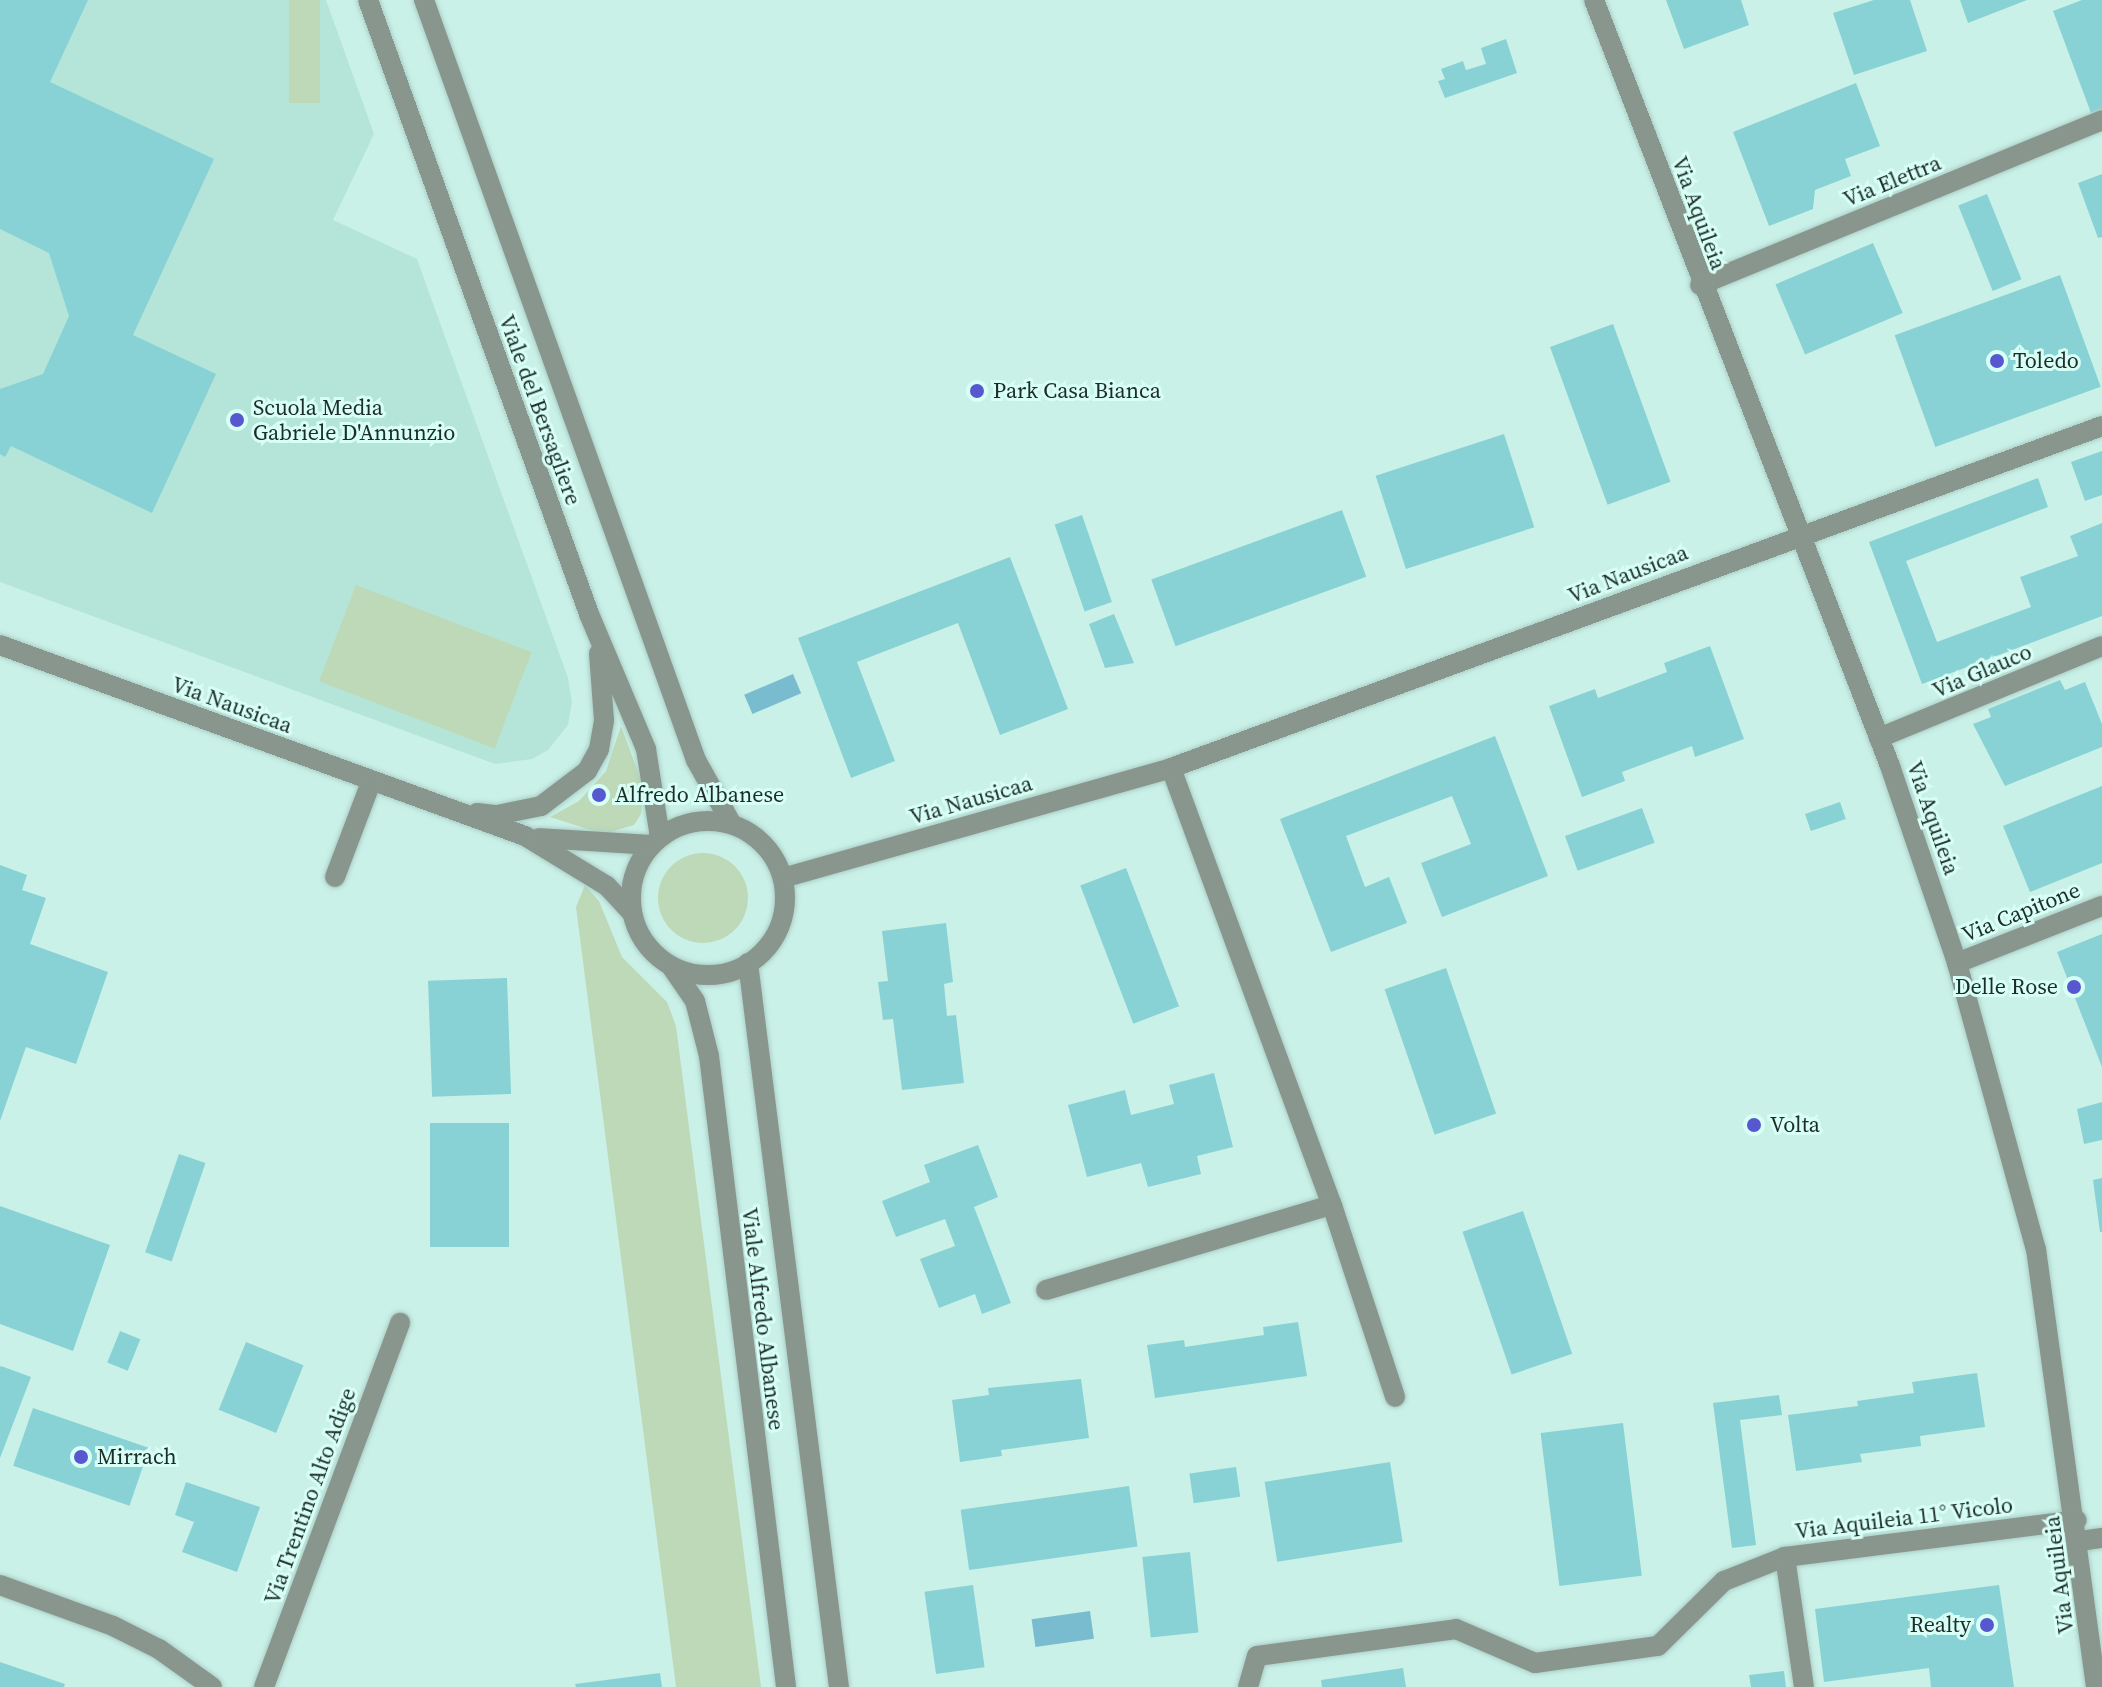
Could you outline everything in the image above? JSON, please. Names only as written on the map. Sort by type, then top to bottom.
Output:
[{"type":"street","name":"Viale del Bersagliere","points":[[368,0],[598,637],[646,749],[655,841]]},
{"type":"street","name":"Viale del Bersagliere","points":[[424,0],[696,760],[731,823]]},
{"type":"street","name":"Via Aquileia","points":[[1594,0],[1700,285],[1879,738],[1957,963],[2024,1190],[2077,1520],[2096,1687]]},
{"type":"street","name":"Via Elettra","points":[[1700,285],[2102,120]]},
{"type":"street","name":"Via Nausicaa","points":[[783,878],[1171,768],[1798,535],[2102,426]]},
{"type":"street","name":"Via Nausicaa","points":[[447,810],[521,811],[553,799],[587,771],[599,749],[604,720],[598,637]]},
{"type":"street","name":"Via Nausicaa","points":[[0,645],[525,836],[575,844],[655,841]]},
{"type":"street","name":"Via Glauco","points":[[1879,738],[2102,646]]},
{"type":"street","points":[[1171,768],[1332,1205],[1395,1397]]},
{"type":"street","points":[[335,877],[371,782]]},
{"type":"street","points":[[685,823],[731,823],[763,844],[783,878],[782,919],[774,938],[748,963],[718,975],[694,974],[671,966],[650,950],[631,912],[632,881],[655,841],[685,823]]},
{"type":"street","name":"Via Nausicaa","points":[[525,836],[607,886],[631,912]]},
{"type":"street","name":"Via Capitone","points":[[1957,963],[2102,906]]},
{"type":"street","name":"Viale Alfredo Albanese","points":[[748,963],[839,1687]]},
{"type":"street","name":"Viale Alfredo Albanese","points":[[671,966],[695,1001],[709,1056],[786,1687]]},
{"type":"street","points":[[1046,1290],[1332,1205]]},
{"type":"street","name":"Via Trentino Alto Adige","points":[[264,1687],[400,1323]]},
{"type":"street","name":"Via Aquileia 11° Vicolo","points":[[1248,1687],[1257,1656],[1456,1629],[1535,1663],[1658,1646],[1724,1581],[1785,1557],[2077,1520]]},
{"type":"street","points":[[2080,1541],[2102,1538]]},
{"type":"street","name":"Via Aquileia 11° Vicolo","points":[[1785,1557],[1804,1687]]},
{"type":"street","points":[[0,1585],[113,1626],[159,1649],[212,1687]]},
{"type":"shaded area","name":"Scuola Media Gabriele D'Annunzio","points":[[0,0],[326,0],[374,134],[333,220],[417,259],[568,678],[572,702],[568,725],[548,750],[532,759],[495,764],[0,582]]},
{"type":"shaded area","points":[[289,0],[320,0],[320,103],[289,103]]},
{"type":"shaded area","points":[[356,585],[532,652],[495,749],[319,681]]},
{"type":"shaded area","points":[[621,726],[644,788],[641,814],[634,825],[603,834],[550,817],[579,801],[606,771]]},
{"type":"shaded area","points":[[703,853],[720,856],[735,866],[745,881],[748,898],[745,915],[735,930],[720,940],[703,943],[686,940],[671,930],[661,915],[658,898],[661,881],[671,866],[686,856]]},
{"type":"shaded area","points":[[585,885],[599,901],[622,957],[667,1002],[676,1026],[761,1687],[676,1687],[576,907]]},
{"type":"water","points":[[793,674],[801,693],[752,714],[744,695]]},
{"type":"water","points":[[1090,1611],[1094,1639],[1035,1647],[1032,1619]]},
{"type":"building","points":[[0,0],[88,0],[50,82],[214,159],[133,335],[216,374],[152,513],[11,446],[5,457],[0,454],[0,389],[43,374],[69,316],[49,253],[0,229]]},
{"type":"building","points":[[1666,0],[1741,0],[1749,25],[1684,49]]},
{"type":"building","points":[[1874,0],[1910,0],[1927,51],[1854,75],[1833,13]]},
{"type":"building","points":[[1960,0],[2027,0],[1968,23]]},
{"type":"building","points":[[2082,0],[2102,0],[2102,109],[2091,113],[2053,11]]},
{"type":"building","points":[[1506,39],[1517,73],[1445,98],[1438,81],[1445,79],[1441,69],[1463,61],[1466,70],[1486,64],[1481,48]]},
{"type":"building","points":[[1856,83],[1880,146],[1845,159],[1851,176],[1815,190],[1813,209],[1769,226],[1733,132]]},
{"type":"building","points":[[2102,174],[2102,237],[2098,238],[2078,183]]},
{"type":"building","points":[[1987,194],[2021,279],[1993,291],[1958,206]]},
{"type":"building","points":[[1873,243],[1903,313],[1805,354],[1775,284]]},
{"type":"building","name":"Toledo","points":[[2060,275],[2101,387],[1935,447],[1895,335]]},
{"type":"building","points":[[1613,324],[1670,482],[1607,505],[1550,347]]},
{"type":"building","points":[[1504,434],[1534,527],[1406,569],[1376,476]]},
{"type":"building","points":[[2102,451],[2102,495],[2085,501],[2071,462]]},
{"type":"building","points":[[2038,478],[2048,507],[1906,561],[1937,642],[2031,607],[2020,577],[2078,556],[2070,536],[2102,523],[2102,616],[1922,684],[1869,542]]},
{"type":"building","points":[[1342,510],[1366,577],[1176,646],[1151,579]]},
{"type":"building","points":[[1082,515],[1112,602],[1085,611],[1055,524]]},
{"type":"building","points":[[1010,557],[1068,709],[1000,735],[958,623],[857,662],[895,761],[851,778],[798,638]]},
{"type":"building","points":[[1114,614],[1134,663],[1105,668],[1089,624]]},
{"type":"building","points":[[1710,646],[1744,739],[1695,757],[1692,746],[1622,772],[1625,781],[1582,797],[1549,706],[1595,689],[1598,698],[1667,672],[1664,663]]},
{"type":"building","points":[[2060,680],[2065,690],[2085,682],[2102,724],[2102,747],[2005,786],[1973,724],[1991,717],[1988,709]]},
{"type":"building","points":[[1495,736],[1548,876],[1442,917],[1421,863],[1471,844],[1452,796],[1346,836],[1365,887],[1389,877],[1407,923],[1331,952],[1280,819]]},
{"type":"building","points":[[2102,786],[2102,863],[2030,892],[2003,826]]},
{"type":"building","points":[[1840,802],[1846,819],[1811,831],[1805,814]]},
{"type":"building","points":[[1642,808],[1655,843],[1578,871],[1565,836]]},
{"type":"building","points":[[0,865],[27,875],[22,890],[46,898],[30,944],[108,972],[76,1064],[26,1047],[0,1121]]},
{"type":"building","points":[[1126,868],[1179,1006],[1133,1024],[1080,886]]},
{"type":"building","points":[[946,923],[953,982],[944,984],[947,1016],[956,1015],[964,1083],[902,1090],[893,1019],[883,1020],[878,982],[888,981],[882,931]]},
{"type":"building","points":[[2102,934],[2102,1067],[2057,952]]},
{"type":"building","points":[[1446,968],[1496,1114],[1435,1135],[1385,989]]},
{"type":"building","points":[[507,978],[511,1094],[432,1097],[428,981]]},
{"type":"building","points":[[1214,1073],[1233,1147],[1197,1156],[1201,1174],[1148,1187],[1141,1163],[1087,1177],[1068,1105],[1125,1090],[1131,1115],[1174,1104],[1169,1085]]},
{"type":"building","points":[[2102,1102],[2102,1140],[2084,1144],[2077,1109]]},
{"type":"building","points":[[430,1123],[509,1123],[509,1247],[430,1247]]},
{"type":"building","points":[[978,1145],[998,1197],[974,1207],[1011,1303],[982,1314],[975,1294],[939,1308],[920,1259],[955,1246],[945,1219],[896,1237],[882,1201],[930,1182],[924,1165]]},
{"type":"building","points":[[179,1154],[205,1163],[172,1261],[145,1252]]},
{"type":"building","points":[[2102,1178],[2102,1232],[2100,1232],[2093,1180]]},
{"type":"building","points":[[0,1206],[110,1245],[73,1351],[0,1324]]},
{"type":"building","points":[[1523,1211],[1572,1354],[1512,1375],[1462,1232]]},
{"type":"building","points":[[1298,1322],[1307,1376],[1155,1398],[1147,1345],[1184,1340],[1185,1347],[1264,1335],[1263,1327]]},
{"type":"building","points":[[120,1331],[140,1339],[128,1371],[107,1363]]},
{"type":"building","points":[[246,1342],[303,1365],[276,1433],[219,1410]]},
{"type":"building","points":[[0,1367],[31,1377],[0,1458]]},
{"type":"building","points":[[1977,1373],[1985,1427],[1920,1436],[1921,1446],[1860,1454],[1862,1462],[1796,1471],[1788,1415],[1858,1406],[1857,1401],[1914,1393],[1912,1382]]},
{"type":"building","points":[[1081,1379],[1089,1438],[1001,1450],[1002,1456],[960,1462],[952,1400],[989,1395],[988,1388]]},
{"type":"building","points":[[1779,1395],[1782,1415],[1740,1420],[1756,1545],[1732,1548],[1713,1403]]},
{"type":"building","name":"Mirrach","points":[[33,1408],[149,1448],[129,1506],[13,1466]]},
{"type":"building","points":[[1623,1423],[1642,1576],[1559,1586],[1541,1433]]},
{"type":"building","points":[[1390,1462],[1403,1542],[1277,1562],[1265,1482]]},
{"type":"building","points":[[1236,1467],[1240,1497],[1194,1503],[1189,1474]]},
{"type":"building","points":[[186,1482],[260,1507],[237,1572],[182,1552],[194,1522],[175,1515]]},
{"type":"building","points":[[1129,1486],[1137,1546],[969,1570],[961,1510]]},
{"type":"building","points":[[1190,1552],[1198,1633],[1151,1638],[1142,1557]]},
{"type":"building","points":[[973,1585],[985,1667],[936,1674],[924,1592]]},
{"type":"building","points":[[1999,1585],[2014,1687],[1931,1687],[1929,1668],[1824,1682],[1815,1609]]},
{"type":"building","points":[[0,1662],[65,1684],[64,1687],[0,1687]]},
{"type":"building","points":[[1403,1668],[1406,1687],[1322,1687],[1321,1680]]},
{"type":"building","points":[[1784,1671],[1786,1687],[1751,1687],[1749,1675]]},
{"type":"building","points":[[660,1673],[662,1687],[576,1687],[575,1684]]},
{"type":"place","name":"Toledo","points":[[1997,361]]},
{"type":"place","name":"Park Casa Bianca","points":[[977,391]]},
{"type":"place","name":"Scuola Media Gabriele D'Annunzio","points":[[237,420]]},
{"type":"place","name":"Alfredo Albanese","points":[[599,795]]},
{"type":"place","name":"Delle Rose","points":[[2074,987]]},
{"type":"place","name":"Volta","points":[[1754,1125]]},
{"type":"place","name":"Mirrach","points":[[81,1457]]},
{"type":"place","name":"Realty","points":[[1987,1625]]}]
